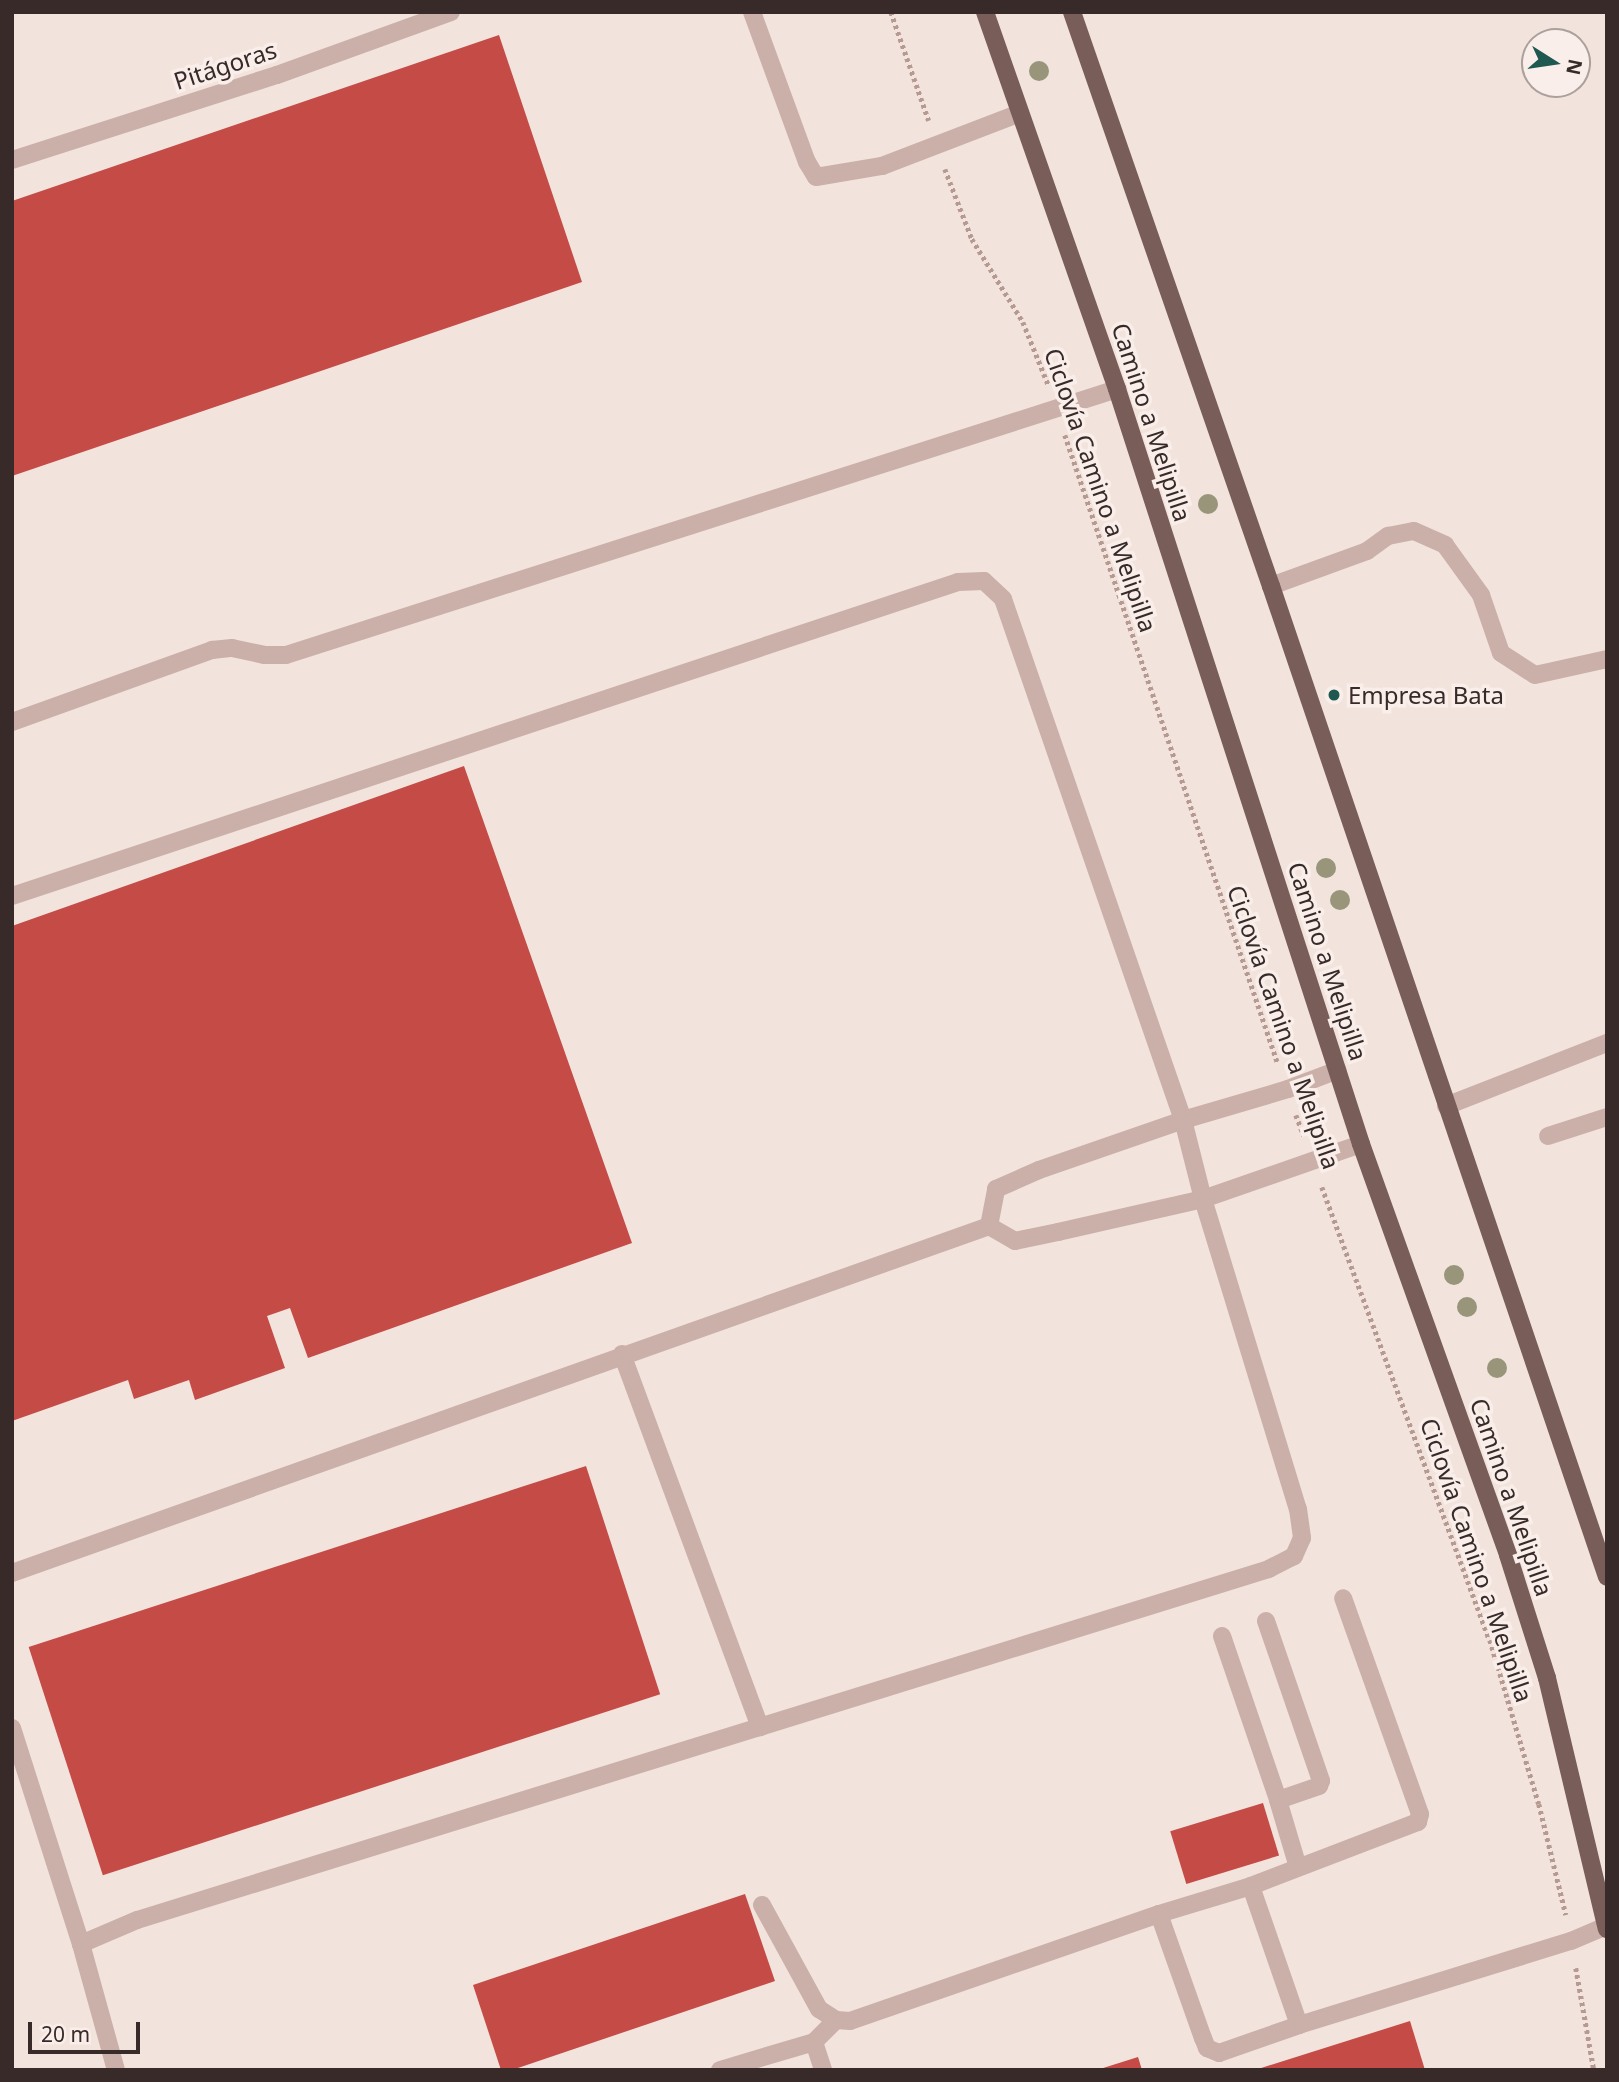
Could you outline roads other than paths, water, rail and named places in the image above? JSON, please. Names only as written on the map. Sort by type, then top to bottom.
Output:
[{"type":"main road","name":"Camino a Melipilla","points":[[985,12],[1117,389],[1361,1144],[1548,1678],[1606,1927]]},
{"type":"main road","points":[[1072,12],[1271,586],[1607,1577]]},
{"type":"lane","name":"Pitágoras","points":[[12,160],[277,75],[451,12]]},
{"type":"lane","points":[[752,12],[807,162],[816,177],[883,166],[936,143],[1020,114]]},
{"type":"lane","points":[[12,722],[212,650],[232,648],[264,655],[286,655],[1117,389]]},
{"type":"lane","points":[[1271,586],[1367,551],[1388,536],[1414,531],[1445,545],[1481,594],[1501,653],[1535,675],[1607,659]]},
{"type":"lane","points":[[12,896],[958,582],[984,581],[1003,599],[1183,1120],[1203,1199],[1298,1509],[1302,1538],[1294,1556],[1269,1569],[151,1916],[81,1944]]},
{"type":"lane","points":[[1446,1106],[1607,1043]]},
{"type":"lane","points":[[989,1226],[996,1189],[1060,1160],[1288,1089],[1338,1070]]},
{"type":"lane","points":[[1548,1136],[1607,1116]]},
{"type":"lane","points":[[12,1573],[622,1354],[989,1226],[1015,1241],[1203,1199],[1361,1144]]},
{"type":"lane","points":[[622,1354],[760,1727]]},
{"type":"lane","points":[[762,1905],[819,2009],[835,2020],[850,2021],[1251,1885],[1418,1822],[1420,1814],[1343,1598]]},
{"type":"lane","points":[[1266,1621],[1321,1782],[1319,1786],[1278,1800]]},
{"type":"lane","points":[[1222,1636],[1278,1800],[1297,1867]]},
{"type":"lane","points":[[12,1728],[81,1944],[116,2070]]},
{"type":"lane","points":[[1251,1885],[1299,2025]]},
{"type":"lane","points":[[1160,1914],[1208,2048],[1219,2053],[1299,2025],[1571,1941],[1606,1927]]},
{"type":"lane","points":[[720,2070],[814,2042],[835,2020]]},
{"type":"lane","points":[[814,2042],[823,2070]]},
{"type":"place","name":"Empresa Bata","points":[[1334,695]]}]
